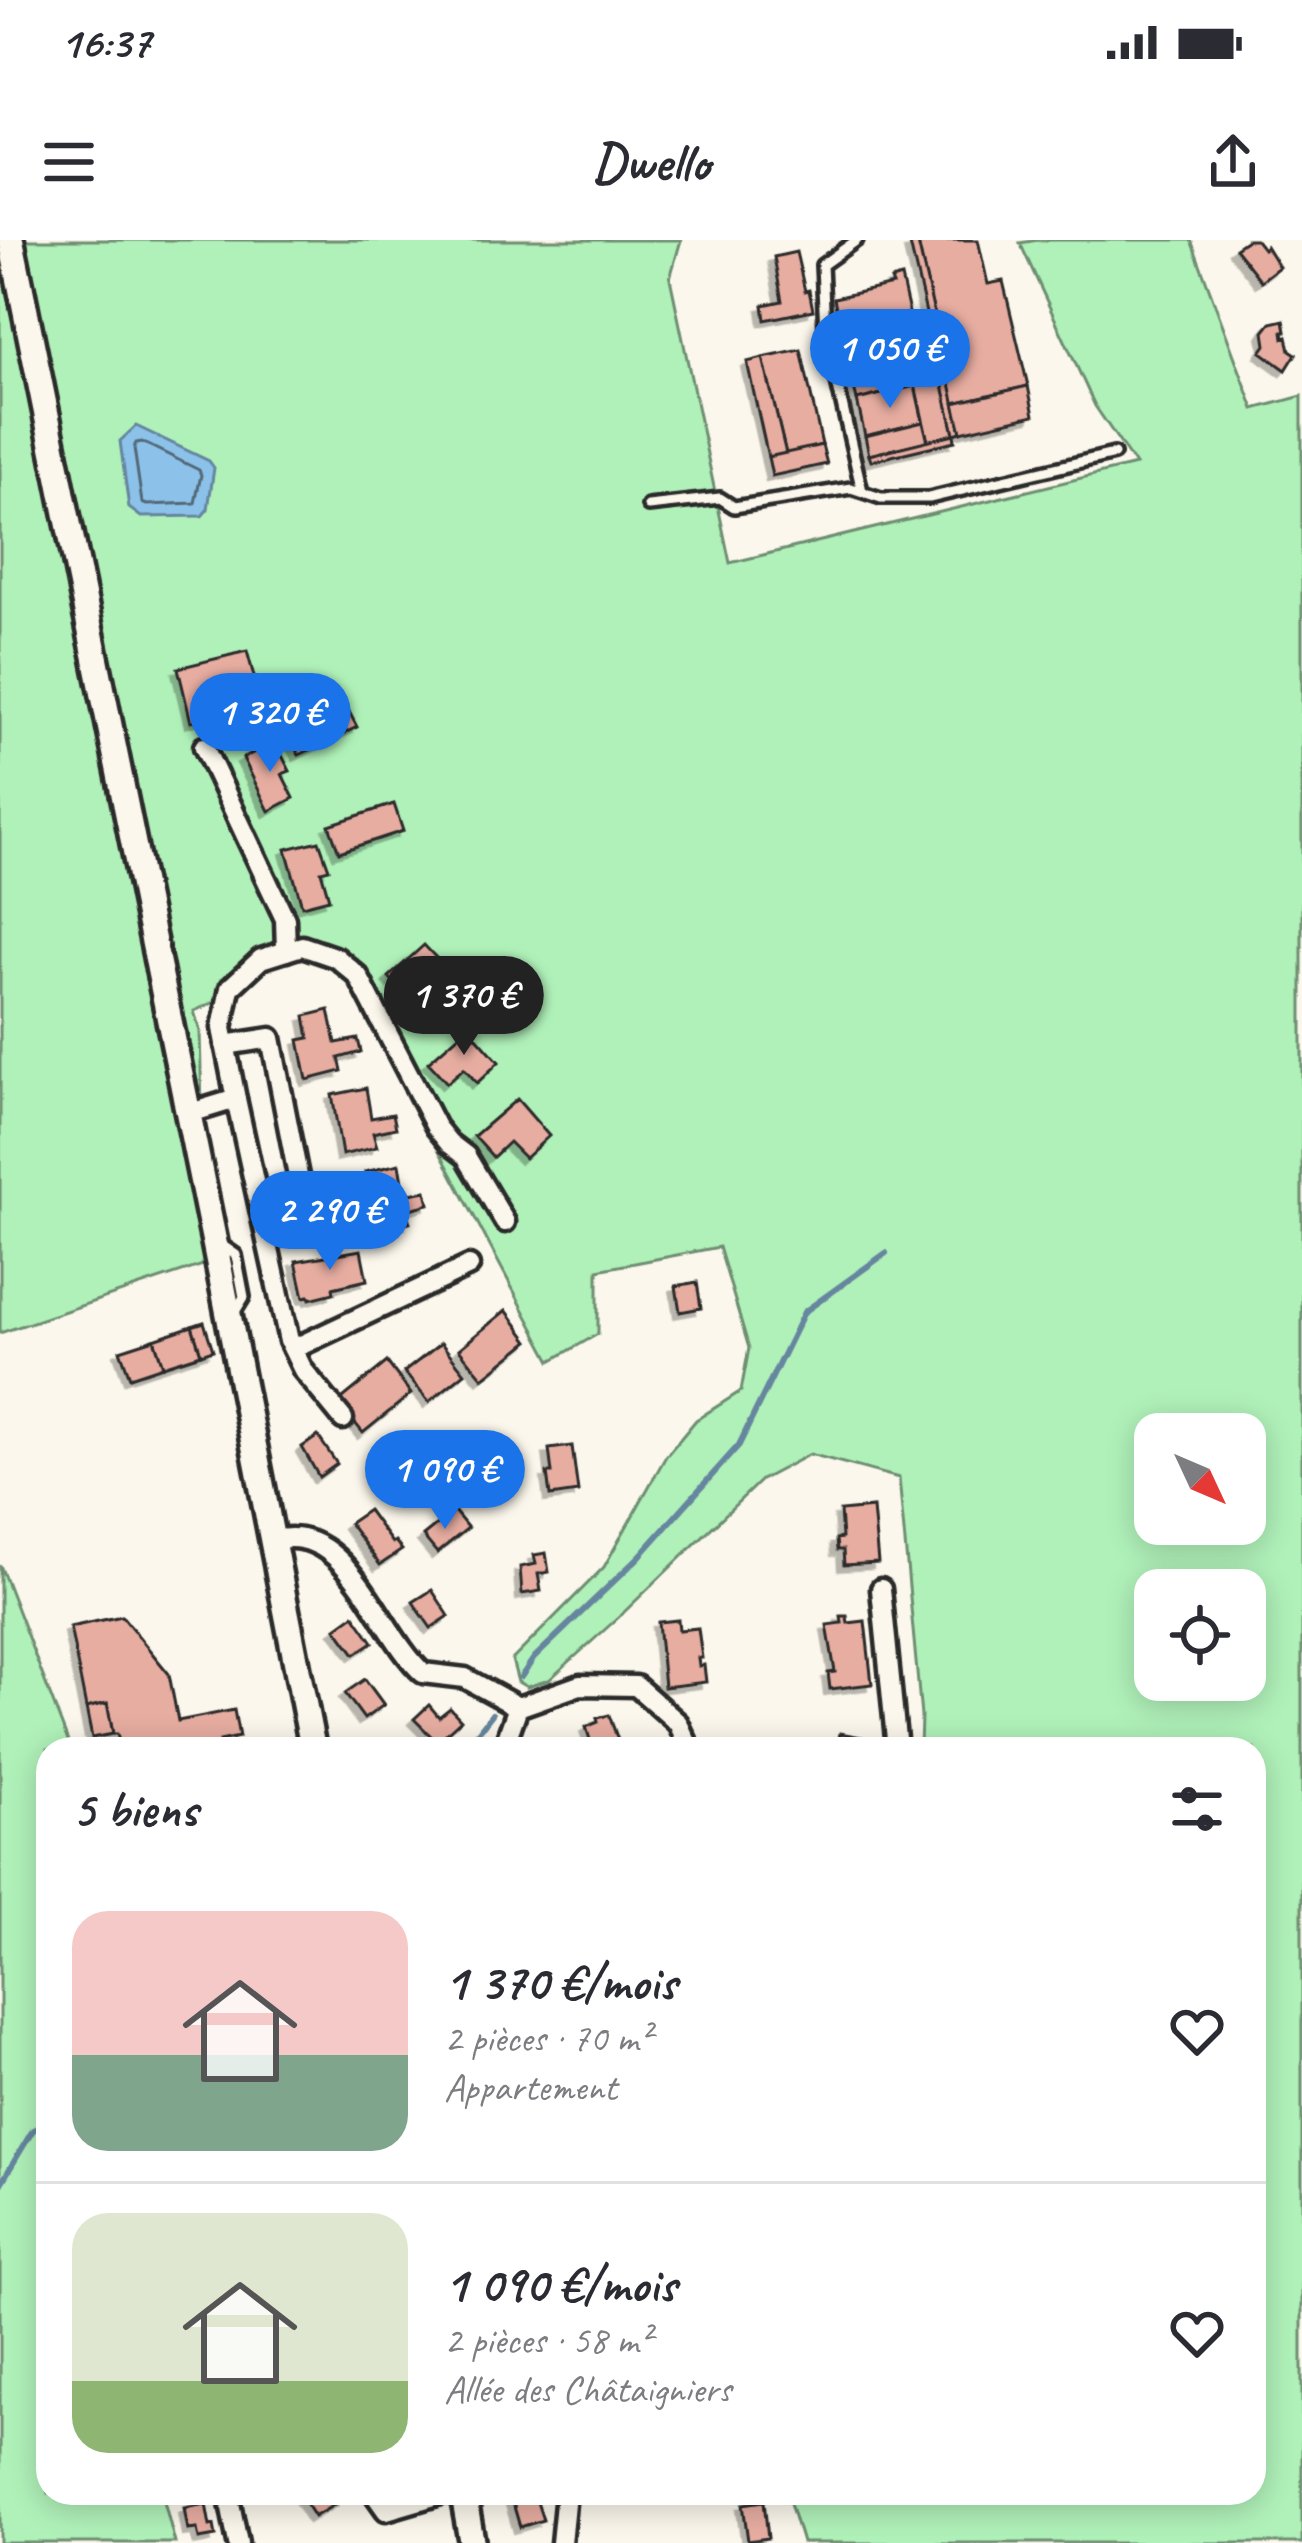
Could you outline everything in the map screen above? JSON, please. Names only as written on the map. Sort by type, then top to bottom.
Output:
[{"type":"street","points":[[10,240],[311,1737]]},
{"type":"street","points":[[204,747],[284,919],[286,951]]},
{"type":"street","points":[[343,1419],[292,1349],[222,1028],[230,988],[261,958],[302,946],[337,958],[358,976],[436,1127],[466,1156],[505,1222]]},
{"type":"street","points":[[225,1045],[272,1038],[307,1222]]},
{"type":"street","points":[[197,1111],[236,1099]]},
{"type":"street","points":[[292,1349],[469,1266]]},
{"type":"street","points":[[272,1540],[296,1536],[332,1550],[423,1673],[465,1678],[518,1707],[580,1685],[636,1686],[677,1723],[684,1737]]},
{"type":"street","points":[[880,1589],[896,1737]]},
{"type":"street","points":[[507,1737],[518,1707]]},
{"type":"street","points":[[230,2505],[238,2543]]},
{"type":"street","points":[[465,2505],[472,2543]]},
{"type":"street","points":[[561,2543],[565,2505]]},
{"type":"lane","points":[[857,240],[821,266],[825,330],[862,491]]},
{"type":"lane","points":[[648,506],[720,498],[734,506],[851,488],[881,498],[929,498],[1114,454]]},
{"type":"green space","points":[[0,240],[681,240],[670,278],[730,563],[1135,465],[1095,406],[1020,243],[1191,240],[1254,409],[1302,396],[1302,2543],[802,2543],[791,2505],[1266,2505],[1266,1737],[920,1737],[899,1478],[810,1454],[761,1480],[549,1680],[527,1687],[518,1682],[512,1660],[604,1567],[666,1456],[696,1420],[741,1391],[749,1348],[719,1247],[598,1270],[598,1334],[551,1361],[333,951],[284,954],[222,999],[194,1011],[200,1031],[206,1264],[0,1333]]},
{"type":"green space","points":[[0,1565],[66,1737],[36,1737],[36,2505],[165,2505],[175,2543],[0,2543]]},
{"type":"water","points":[[136,426],[209,461],[214,468],[208,509],[202,516],[141,517],[129,508],[120,441]]},
{"type":"building","points":[[978,240],[988,284],[1003,281],[1028,386],[954,403],[918,243]]},
{"type":"building","points":[[1256,240],[1263,249],[1266,246],[1279,267],[1261,281],[1235,248]]},
{"type":"building","points":[[918,243],[961,432],[954,434],[910,244]]},
{"type":"building","points":[[796,252],[813,310],[765,320],[763,305],[782,301],[774,257]]},
{"type":"building","points":[[901,277],[910,317],[841,332],[834,298],[893,285],[891,280]]},
{"type":"building","points":[[1284,320],[1284,338],[1296,354],[1286,370],[1261,352],[1266,345],[1264,332],[1271,323]]},
{"type":"building","points":[[930,328],[954,434],[928,441],[903,334]]},
{"type":"building","points":[[903,334],[907,351],[848,364],[844,347]]},
{"type":"building","points":[[801,350],[822,445],[786,454],[763,358]]},
{"type":"building","points":[[907,351],[915,386],[857,400],[848,364]]},
{"type":"building","points":[[763,358],[786,454],[768,457],[747,362]]},
{"type":"building","points":[[915,386],[923,422],[865,436],[857,400]]},
{"type":"building","points":[[1028,386],[1034,415],[961,432],[954,403]]},
{"type":"building","points":[[923,422],[928,441],[869,455],[865,436]]},
{"type":"building","points":[[954,434],[955,441],[871,461],[869,455]]},
{"type":"building","points":[[822,445],[827,464],[772,476],[768,457]]},
{"type":"building","points":[[247,651],[255,680],[210,694],[216,715],[191,722],[178,668]]},
{"type":"building","points":[[340,694],[357,727],[299,755],[280,721]]},
{"type":"building","points":[[275,742],[290,771],[282,774],[294,798],[269,811],[243,758]]},
{"type":"building","points":[[394,804],[403,831],[339,852],[329,825]]},
{"type":"building","points":[[319,841],[329,869],[321,871],[329,899],[302,906],[286,849]]},
{"type":"building","points":[[424,945],[457,980],[436,1000],[421,984],[407,996],[389,977]]},
{"type":"building","points":[[329,1010],[336,1043],[358,1039],[361,1052],[339,1058],[342,1071],[307,1080],[299,1040],[309,1038],[305,1016]]},
{"type":"building","points":[[468,1027],[499,1062],[477,1083],[464,1068],[447,1083],[428,1062]]},
{"type":"building","points":[[366,1088],[371,1118],[393,1114],[396,1128],[373,1133],[377,1147],[342,1155],[332,1095]]},
{"type":"building","points":[[517,1099],[549,1136],[525,1158],[509,1142],[493,1157],[474,1136]]},
{"type":"building","points":[[399,1164],[404,1195],[426,1191],[429,1204],[406,1210],[410,1223],[375,1231],[365,1172]]},
{"type":"building","points":[[361,1250],[367,1280],[333,1288],[334,1293],[304,1297],[296,1261]]},
{"type":"building","points":[[697,1282],[701,1308],[680,1312],[676,1286]]},
{"type":"building","points":[[506,1310],[529,1341],[483,1378],[459,1349]]},
{"type":"building","points":[[204,1322],[213,1350],[201,1354],[192,1326]]},
{"type":"building","points":[[192,1326],[201,1354],[163,1366],[154,1339]]},
{"type":"building","points":[[154,1339],[163,1366],[130,1377],[120,1350]]},
{"type":"building","points":[[441,1343],[465,1373],[429,1402],[404,1372]]},
{"type":"building","points":[[387,1362],[411,1394],[363,1433],[338,1402]]},
{"type":"building","points":[[318,1436],[337,1464],[319,1477],[302,1447]]},
{"type":"building","points":[[484,1440],[493,1460],[473,1469],[464,1450]]},
{"type":"building","points":[[572,1446],[578,1492],[550,1496],[549,1449]]},
{"type":"building","points":[[492,1469],[501,1489],[481,1498],[472,1479]]},
{"type":"building","points":[[873,1508],[878,1563],[844,1565],[836,1539],[842,1538],[840,1511]]},
{"type":"building","points":[[368,1510],[402,1550],[380,1565],[349,1523]]},
{"type":"building","points":[[454,1511],[468,1528],[437,1553],[423,1536]]},
{"type":"building","points":[[546,1553],[549,1572],[538,1574],[541,1591],[522,1594],[520,1567],[536,1564],[534,1555]]},
{"type":"building","points":[[432,1590],[449,1616],[431,1628],[413,1602]]},
{"type":"building","points":[[354,1615],[373,1642],[355,1654],[336,1628]]},
{"type":"building","points":[[122,1616],[169,1674],[178,1721],[234,1710],[239,1737],[113,1734],[107,1703],[86,1708],[70,1627]]},
{"type":"building","points":[[841,1616],[847,1616],[848,1623],[865,1621],[872,1684],[830,1689],[828,1673],[835,1672],[827,1625],[842,1623]]},
{"type":"building","points":[[678,1620],[679,1630],[698,1628],[699,1666],[704,1665],[706,1682],[664,1687],[658,1622]]},
{"type":"building","points":[[365,1679],[384,1705],[364,1719],[345,1693]]},
{"type":"building","points":[[107,1703],[113,1734],[92,1737],[86,1708]]},
{"type":"building","points":[[429,1705],[439,1717],[450,1708],[461,1720],[442,1737],[432,1737],[414,1719]]},
{"type":"building","points":[[609,1715],[617,1737],[589,1737],[586,1727],[598,1722],[597,1718]]},
{"type":"building","points":[[206,2505],[216,2536],[199,2539],[197,2529],[188,2530],[184,2508]]},
{"type":"building","points":[[306,2505],[334,2505],[314,2517]]},
{"type":"building","points":[[514,2505],[538,2505],[543,2520],[520,2527]]},
{"type":"building","points":[[743,2505],[764,2505],[768,2538],[748,2541]]},
{"type":"waterway","points":[[521,1677],[534,1658],[639,1557],[739,1445],[804,1312],[886,1253]]},
{"type":"waterway","points":[[474,1737],[492,1714]]},
{"type":"waterway","points":[[0,2185],[36,2129]]}]
